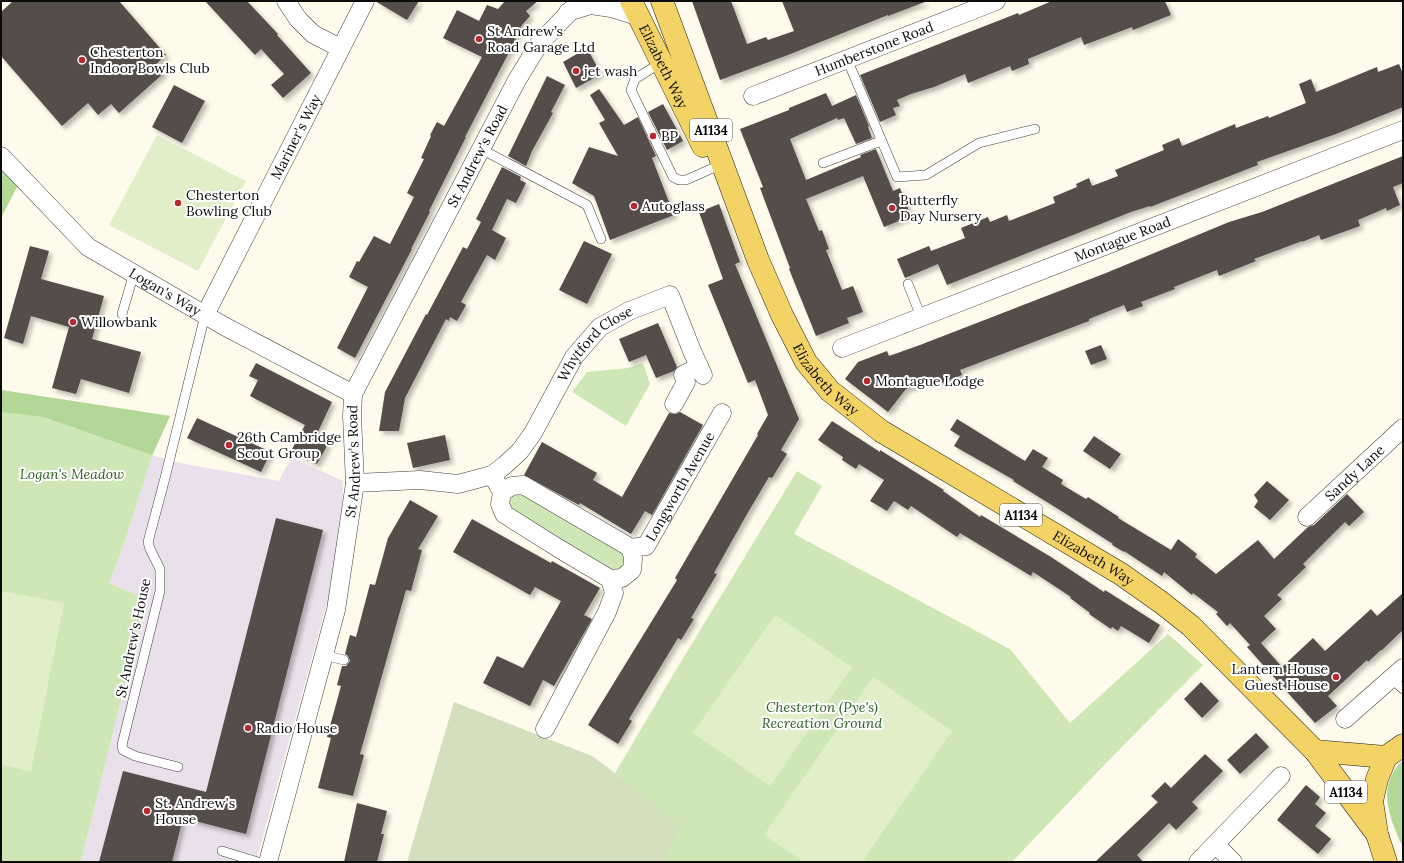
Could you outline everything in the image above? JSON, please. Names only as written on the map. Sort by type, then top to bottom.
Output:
[{"type":"main road","name":"Elizabeth Way","points":[[662,1],[710,127],[758,260],[782,315],[806,362],[830,391],[881,431],[1121,574],[1191,626],[1315,751],[1377,834]]},
{"type":"main road","name":"Elizabeth Way","points":[[636,9],[698,135],[738,228],[758,260]]},
{"type":"main road","points":[[1315,751],[1395,751]]},
{"type":"main road","points":[[1386,862],[1377,834],[1372,801],[1377,779],[1395,751]]},
{"type":"street","points":[[286,1],[298,19],[313,34],[340,48]]},
{"type":"street","name":"Mariner's Way","points":[[205,315],[365,1]]},
{"type":"street","name":"Humberstone Road","points":[[753,96],[996,1]]},
{"type":"street","name":"St Andrew's Road","points":[[268,862],[336,610],[354,483],[352,416],[353,394],[517,80],[539,44],[574,7],[590,6],[636,9]]},
{"type":"street","name":"Montague Road","points":[[842,348],[1403,130]]},
{"type":"street","name":"Logan's Way","points":[[1,156],[88,247],[205,315],[353,394]]},
{"type":"street","name":"Whytford Close","points":[[492,474],[505,465],[520,451],[533,433],[574,357],[600,326],[629,311],[670,295],[701,370],[683,375],[686,382],[674,404]]},
{"type":"street","name":"Longworth Avenue","points":[[502,492],[512,486],[523,485],[631,548],[646,546],[722,413]]},
{"type":"street","name":"Sandy Lane","points":[[1307,517],[1403,428]]},
{"type":"street","points":[[354,483],[420,480],[458,484],[492,474],[502,492],[500,504],[504,514],[610,579],[614,593],[607,612],[545,730]]},
{"type":"street","name":"Longworth Avenue","points":[[610,579],[622,578],[632,570],[634,560],[631,548]]},
{"type":"street","points":[[1344,719],[1399,679]]},
{"type":"street","points":[[1198,862],[1281,776]]},
{"type":"street","points":[[1216,845],[1233,862]]},
{"type":"lane","points":[[847,59],[897,178],[926,175],[979,143],[1035,129]]},
{"type":"lane","points":[[662,62],[634,79],[631,90],[673,177],[679,180],[686,180],[713,168]]},
{"type":"lane","points":[[823,163],[881,140]]},
{"type":"lane","points":[[481,149],[587,205],[601,239]]},
{"type":"lane","points":[[122,314],[134,273]]},
{"type":"lane","points":[[908,284],[922,317]]},
{"type":"lane","name":"St Andrew's House","points":[[178,767],[135,756],[123,750],[122,746],[160,591],[160,569],[148,542],[166,478],[205,315]]},
{"type":"lane","points":[[323,655],[344,660]]},
{"type":"lane","points":[[222,851],[258,862]]},
{"type":"shaded area","points":[[152,455],[180,463],[279,481],[293,458],[343,481],[342,518],[328,599],[256,862],[81,862],[146,599],[109,583],[123,547]]},
{"type":"green space","name":"Chesterton Bowling Club","points":[[157,135],[246,181],[198,271],[109,225]]},
{"type":"green space","points":[[1,167],[18,185],[1,218]]},
{"type":"green space","points":[[643,363],[650,384],[626,426],[572,392],[587,372],[628,368]]},
{"type":"green space","name":"Logan's Meadow","points":[[1,390],[170,416],[152,456],[123,547],[109,583],[146,599],[81,862],[1,862]]},
{"type":"green space","points":[[1,390],[170,416],[152,455],[44,417],[1,412]]},
{"type":"green space","name":"Chesterton (Pye's) Recreation Ground","points":[[797,471],[822,486],[794,534],[1010,649],[1070,723],[1168,634],[1203,665],[1109,760],[1012,862],[664,862],[679,826],[615,773]]},
{"type":"green space","points":[[519,492],[624,554],[625,562],[621,569],[614,572],[513,513],[509,503],[512,496]]},
{"type":"green space","points":[[1,591],[64,603],[31,771],[1,765]]},
{"type":"green space","points":[[775,615],[852,667],[770,786],[693,733]]},
{"type":"green space","points":[[873,677],[952,731],[862,862],[804,862],[764,835]]},
{"type":"green space","points":[[454,702],[592,756],[615,773],[680,826],[664,862],[407,862]]},
{"type":"green space","points":[[1403,760],[1403,848],[1390,814],[1387,792],[1389,781],[1394,770]]},
{"type":"building","name":"Chesterton Indoor Bowls Club","points":[[13,1],[119,1],[166,55],[156,64],[164,73],[119,113],[111,104],[98,115],[88,103],[62,126],[1,56],[1,12]]},
{"type":"building","points":[[205,1],[247,1],[278,34],[277,35],[311,73],[283,98],[271,85],[284,74],[261,49],[255,55]]},
{"type":"building","points":[[375,1],[419,1],[407,20]]},
{"type":"building","points":[[505,1],[538,1],[526,11],[530,16],[522,25],[514,39],[516,39],[465,137],[412,249],[355,358],[337,348],[368,287],[349,277],[357,261],[359,262],[374,236],[390,244],[414,197],[407,193],[424,159],[421,158],[431,136],[430,135],[437,122],[444,126],[482,57],[443,38],[457,10],[479,21],[487,5],[498,9]]},
{"type":"building","points":[[692,1],[731,1],[747,44],[766,37],[768,40],[794,31],[782,1],[925,2],[720,80]]},
{"type":"building","points":[[1052,1],[1165,1],[1171,15],[1133,30],[1132,27],[1084,45],[1081,37],[1028,59],[1029,64],[1012,71],[1010,66],[968,83],[965,74],[897,100],[900,106],[893,108],[896,115],[880,122],[860,75]]},
{"type":"building","points":[[587,48],[601,74],[576,88],[563,62]]},
{"type":"building","points":[[1399,64],[1403,74],[1403,107],[1336,134],[1257,162],[1258,165],[1176,197],[1150,207],[1131,212],[947,285],[938,264],[905,278],[897,259],[929,246],[931,251],[965,238],[961,228],[988,217],[990,222],[1007,215],[1009,221],[1055,203],[1053,197],[1077,187],[1076,184],[1089,178],[1092,186],[1118,176],[1115,170],[1164,150],[1162,145],[1179,138],[1182,146],[1235,124],[1236,128],[1268,116],[1269,118],[1306,103],[1299,84],[1311,79],[1316,92],[1377,67],[1378,72]]},
{"type":"building","points":[[547,76],[565,85],[551,112],[553,113],[532,151],[526,166],[508,156]]},
{"type":"building","points":[[174,85],[205,101],[182,143],[152,127]]},
{"type":"building","points":[[599,89],[624,125],[638,117],[656,156],[652,158],[674,215],[610,240],[594,196],[572,183],[589,147],[618,156],[599,123],[605,120],[590,95]]},
{"type":"building","points":[[826,93],[832,106],[856,95],[869,126],[868,127],[872,138],[856,144],[844,118],[838,120],[837,118],[790,139],[806,180],[861,157],[860,155],[876,149],[893,191],[900,188],[911,216],[884,227],[863,176],[806,199],[819,231],[822,230],[829,249],[826,250],[842,290],[853,286],[863,312],[847,318],[849,323],[816,336],[789,269],[790,268],[760,188],[763,187],[740,129],[789,110],[789,108]]},
{"type":"building","points":[[663,104],[683,141],[667,150],[648,112]]},
{"type":"building","points":[[1403,156],[1403,183],[1393,187],[1400,205],[1387,211],[1386,208],[1358,220],[1360,226],[1321,240],[1319,235],[1302,241],[1254,259],[1256,261],[1219,276],[1217,270],[1174,287],[1175,289],[1141,302],[1143,306],[1127,312],[1124,305],[1089,319],[1089,321],[960,370],[962,375],[939,384],[936,378],[906,389],[888,412],[845,379],[858,362],[887,351],[889,356],[920,345],[1106,273],[1229,222],[1262,212]]},
{"type":"building","points":[[502,167],[521,177],[520,180],[526,183],[516,203],[507,199],[492,230],[506,238],[495,260],[487,255],[461,302],[466,305],[457,321],[450,317],[449,321],[446,319],[405,398],[399,431],[379,431],[385,392],[463,247],[467,249],[481,222],[476,219]]},
{"type":"building","points":[[719,204],[740,262],[735,264],[799,419],[781,450],[787,454],[772,478],[769,477],[747,514],[714,573],[717,574],[691,618],[694,619],[681,640],[678,638],[629,719],[632,721],[618,744],[588,725],[677,580],[675,578],[758,435],[757,434],[768,415],[755,380],[748,383],[708,285],[723,279],[699,212]]},
{"type":"building","points":[[584,241],[612,254],[587,304],[559,290]]},
{"type":"building","name":"Willowbank","points":[[30,246],[49,251],[41,279],[104,296],[92,339],[141,352],[129,393],[81,379],[76,394],[52,388],[69,327],[31,316],[23,344],[4,338]]},
{"type":"building","points":[[658,323],[677,367],[674,371],[656,378],[646,355],[629,362],[619,339]]},
{"type":"building","points":[[1101,345],[1107,359],[1091,365],[1085,351]]},
{"type":"building","points":[[256,363],[332,402],[315,438],[328,444],[317,464],[291,451],[305,425],[250,396],[258,380],[249,376]]},
{"type":"building","points":[[680,412],[703,425],[652,515],[645,511],[631,534],[580,503],[579,505],[524,475],[542,442],[597,473],[593,480],[622,497],[669,413],[675,414]]},
{"type":"building","name":"26th Cambridge Scout Group","points":[[197,418],[271,452],[261,472],[187,438]]},
{"type":"building","points":[[957,419],[1025,461],[1033,449],[1048,458],[1042,467],[1063,480],[1061,484],[1086,499],[1088,497],[1119,517],[1118,518],[1171,550],[1178,539],[1197,554],[1195,557],[1216,574],[1258,540],[1274,559],[1308,527],[1314,525],[1347,494],[1364,512],[1349,526],[1345,522],[1303,564],[1306,567],[1277,595],[1282,599],[1264,616],[1276,629],[1261,643],[1282,667],[1313,638],[1325,651],[1371,609],[1377,616],[1403,593],[1403,630],[1368,662],[1367,660],[1328,696],[1337,706],[1315,723],[1247,647],[1250,645],[1230,623],[1227,626],[1216,614],[1218,612],[1193,593],[1192,595],[1164,572],[1162,576],[1013,481],[1014,480],[954,446],[960,436],[950,430]]},
{"type":"building","points":[[832,421],[880,452],[880,450],[944,490],[943,491],[980,517],[981,515],[1051,557],[1104,592],[1105,590],[1160,625],[1149,643],[1121,626],[1118,631],[1112,627],[1111,629],[1089,614],[1090,613],[1070,598],[1071,597],[1033,572],[1031,576],[960,533],[957,537],[911,506],[908,510],[894,501],[887,511],[870,501],[884,480],[859,464],[856,469],[842,460],[843,457],[818,440]]},
{"type":"building","points":[[445,435],[450,460],[413,468],[407,443]]},
{"type":"building","points":[[1094,436],[1121,454],[1110,469],[1083,451]]},
{"type":"building","points":[[1267,481],[1289,500],[1270,520],[1254,507],[1258,501],[1254,495]]},
{"type":"building","points":[[410,500],[438,516],[418,549],[422,550],[411,591],[406,590],[360,754],[364,755],[353,796],[318,788],[331,738],[327,737],[341,686],[337,685],[342,666],[346,666],[350,661],[348,656],[345,654],[350,635],[356,637],[370,584],[375,585],[388,538]]},
{"type":"building","name":"Radio House","points":[[276,518],[323,530],[246,834],[183,818],[172,862],[99,862],[123,771],[206,792]]},
{"type":"building","points":[[472,519],[551,563],[552,561],[600,588],[584,615],[592,619],[554,686],[543,680],[530,706],[483,683],[497,656],[523,668],[561,601],[535,587],[530,595],[453,552]]},
{"type":"building","points":[[1201,682],[1219,701],[1202,718],[1184,699]]},
{"type":"building","points":[[1256,733],[1269,747],[1240,774],[1227,760]]},
{"type":"building","points":[[1205,754],[1223,771],[1192,802],[1198,808],[1176,830],[1169,823],[1137,855],[1143,862],[1095,862],[1158,802],[1151,796],[1165,782],[1171,788]]},
{"type":"building","points":[[1306,785],[1320,797],[1315,804],[1326,813],[1315,826],[1331,839],[1318,854],[1277,820]]},
{"type":"building","points":[[357,803],[387,811],[381,834],[384,834],[377,862],[344,862]]},
{"type":"place","name":"St Andrew’s Road Garage Ltd","points":[[479,39]]},
{"type":"place","name":"Chesterton Indoor Bowls Club","points":[[82,60]]},
{"type":"place","name":"jet wash","points":[[576,71]]},
{"type":"place","name":"BP","points":[[653,136]]},
{"type":"place","name":"Chesterton Bowling Club","points":[[178,203]]},
{"type":"place","name":"Autoglass","points":[[634,206]]},
{"type":"place","name":"Butterfly Day Nursery","points":[[892,208]]},
{"type":"place","name":"Willowbank","points":[[73,322]]},
{"type":"place","name":"Montague Lodge","points":[[867,381]]},
{"type":"place","name":"26th Cambridge Scout Group","points":[[229,445]]},
{"type":"place","name":"Lantern House Guest House","points":[[1336,677]]},
{"type":"place","name":"Radio House","points":[[248,728]]},
{"type":"place","name":"St. Andrew's House","points":[[147,811]]}]
